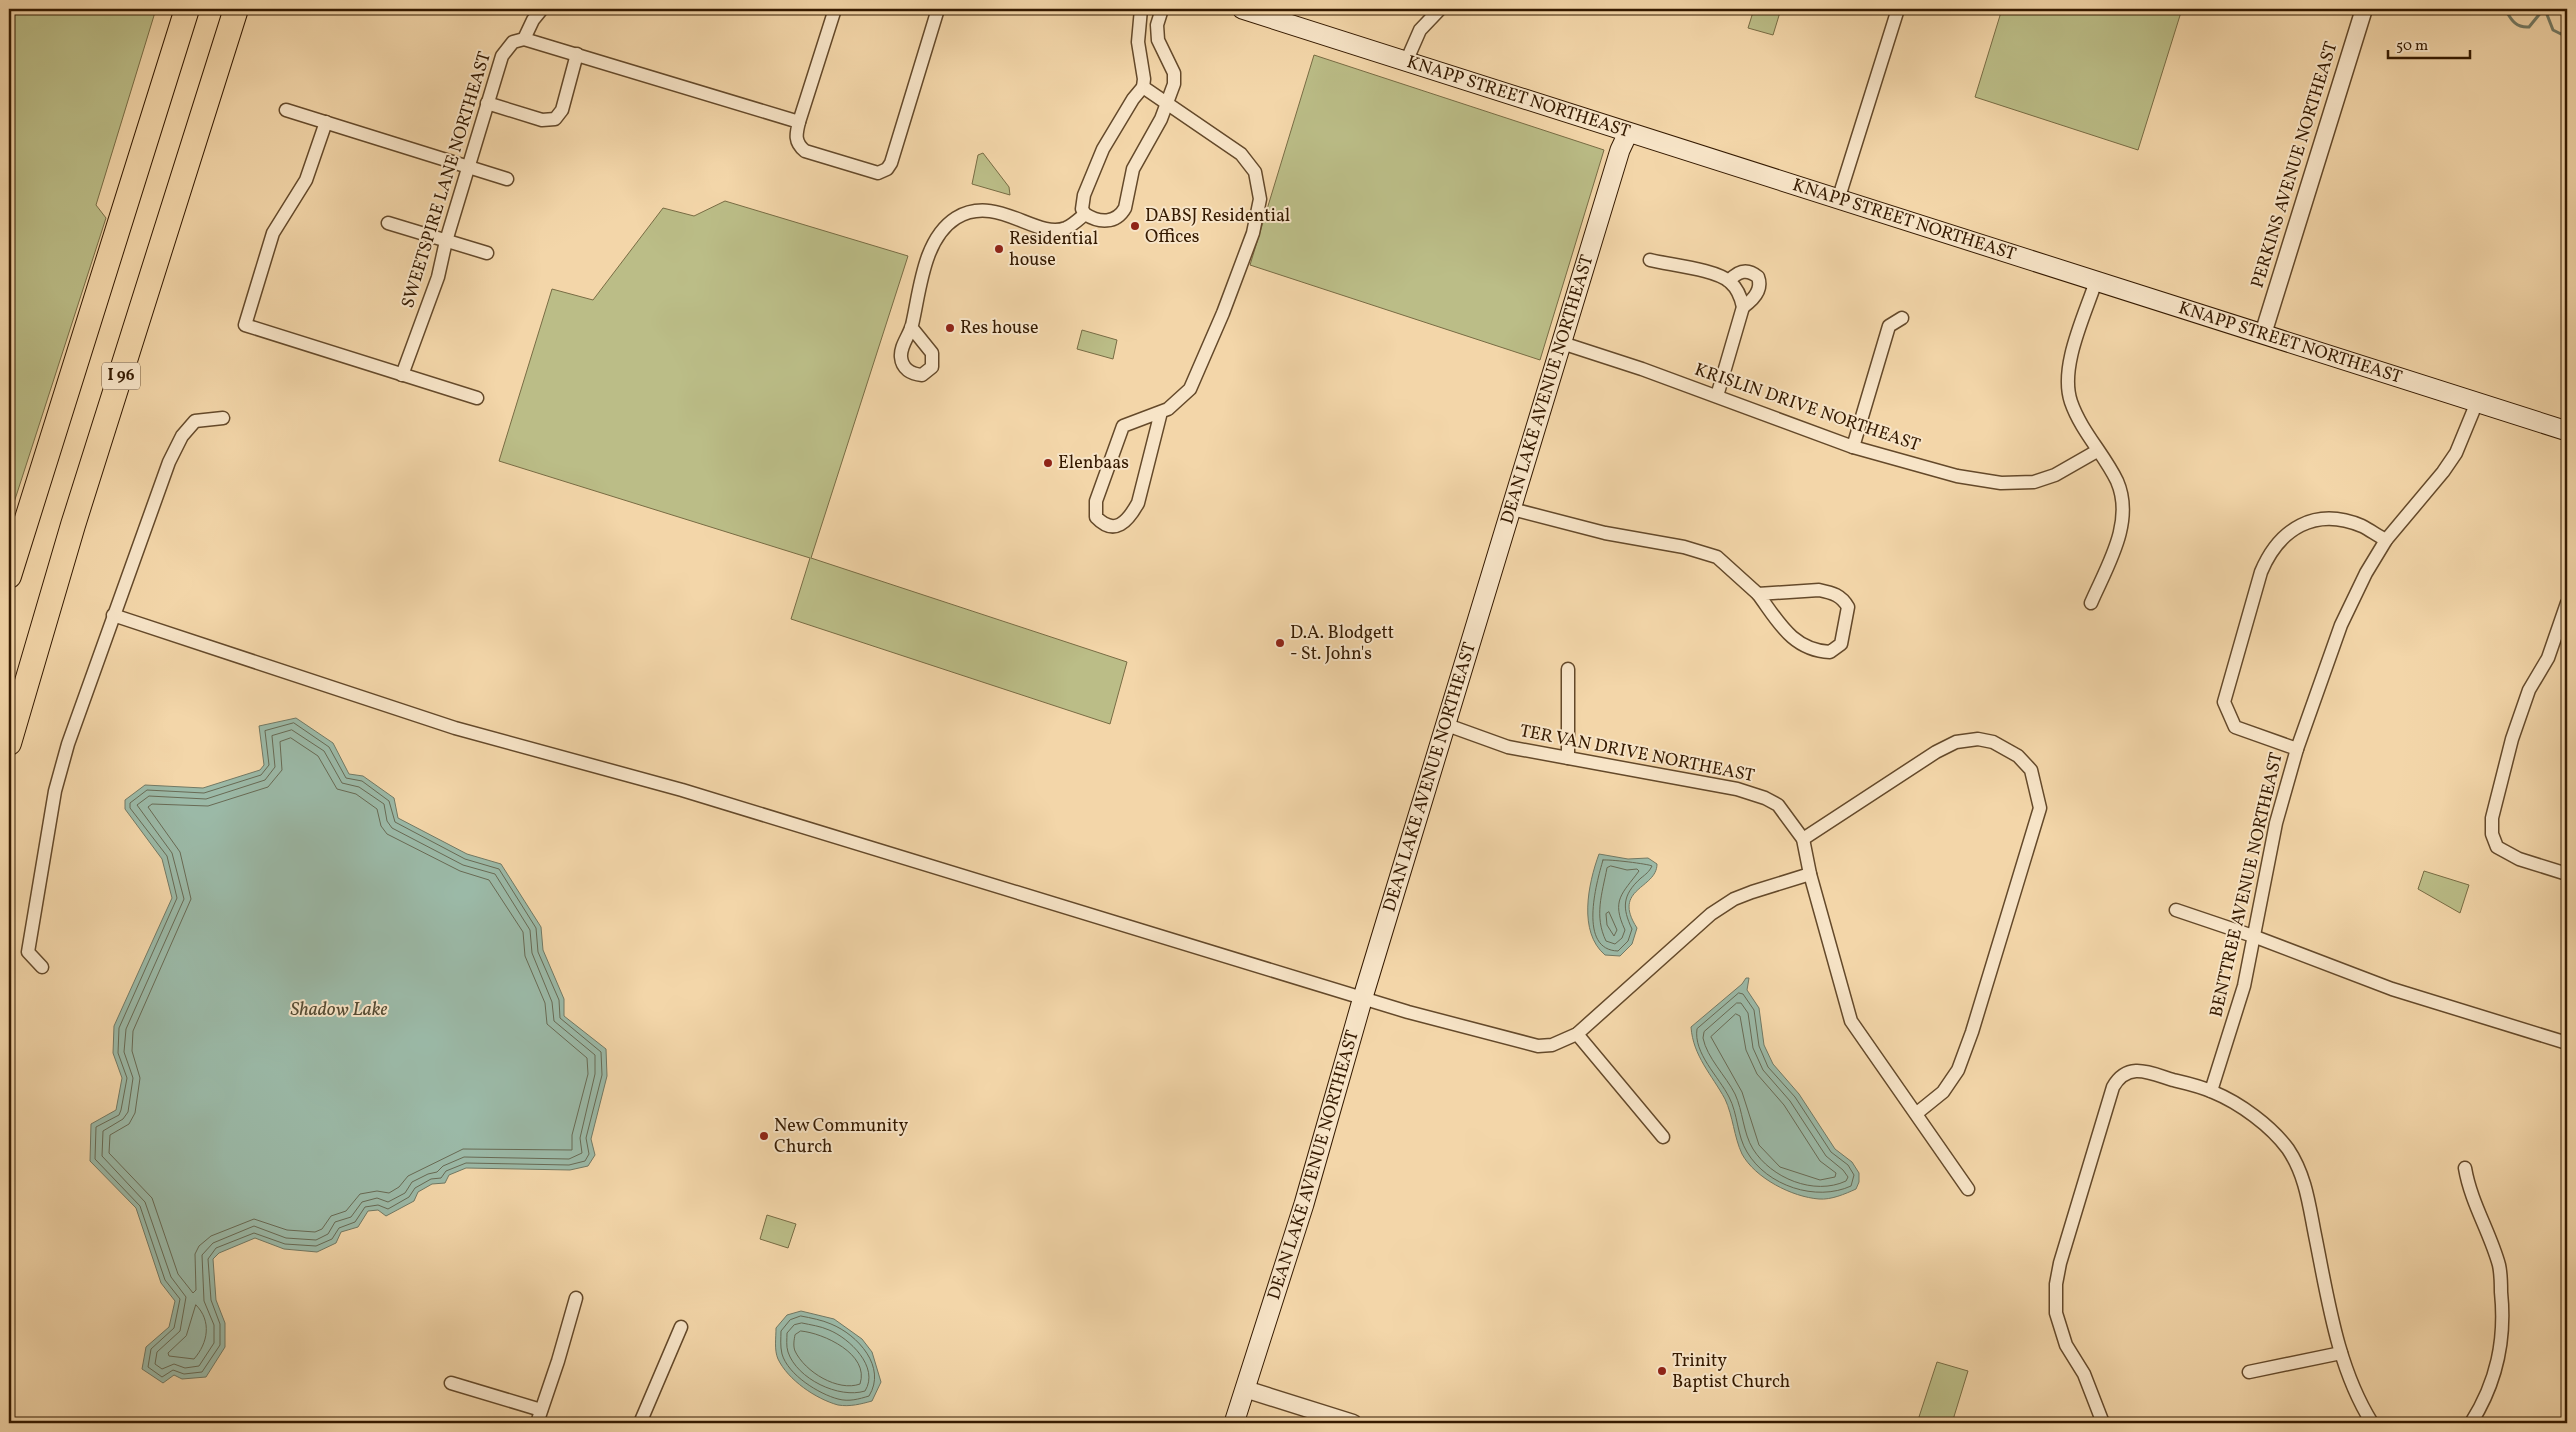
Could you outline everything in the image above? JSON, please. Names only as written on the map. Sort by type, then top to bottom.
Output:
[{"type":"highway","name":"I 96","points":[[9,576],[187,9]]},
{"type":"highway","name":"I 96","points":[[9,744],[73,525],[236,9]]},
{"type":"main road","name":"KNAPP STREET NORTHEAST","points":[[1242,9],[2567,431]]},
{"type":"main road","name":"DEAN LAKE AVENUE NORTHEAST","points":[[1234,1423],[1304,1204],[1364,997],[1620,150],[1628,133]]},
{"type":"street","points":[[542,9],[533,20],[524,39],[799,122]]},
{"type":"street","points":[[835,9],[799,122],[796,138],[805,151],[874,173],[888,170],[938,9]]},
{"type":"street","points":[[1141,9],[1138,42],[1144,79],[1143,87],[1133,99],[1103,149],[1084,195],[1082,209],[1084,214],[1091,219],[1105,221],[1122,213],[1128,199],[1133,169],[1161,119],[1175,79],[1158,40],[1157,24],[1162,9]]},
{"type":"street","points":[[1406,62],[1420,30],[1440,9]]},
{"type":"street","points":[[1838,200],[1898,9]]},
{"type":"street","name":"PERKINS AVENUE NORTHEAST","points":[[2263,334],[2364,9]]},
{"type":"street","name":"SWEETSPIRE LANE NORTHEAST","points":[[402,374],[438,277],[446,241],[504,51],[513,42],[524,39]]},
{"type":"street","points":[[487,103],[542,120],[555,119],[562,110],[577,54]]},
{"type":"street","points":[[1143,87],[1241,154],[1255,172],[1260,199],[1250,242],[1223,313],[1190,389],[1168,410],[1161,412],[1123,426],[1096,501],[1096,517],[1102,523],[1111,526],[1124,524],[1138,502],[1161,412]]},
{"type":"street","points":[[286,110],[507,179]]},
{"type":"street","points":[[326,122],[306,180],[273,233],[244,325],[476,398]]},
{"type":"street","points":[[911,327],[920,283],[935,242],[940,232],[957,217],[979,211],[990,211],[1003,213],[1040,226],[1060,229],[1071,225],[1084,214]]},
{"type":"street","points":[[388,223],[487,253]]},
{"type":"street","points":[[1650,260],[1716,275],[1729,281],[1741,297],[1742,307],[1717,396]]},
{"type":"street","points":[[1729,281],[1741,271],[1748,271],[1758,277],[1760,282],[1758,292],[1753,300],[1742,307]]},
{"type":"street","points":[[2091,603],[2115,545],[2124,510],[2117,482],[2097,451],[2071,401],[2068,366],[2096,281]]},
{"type":"street","points":[[1853,447],[1889,326],[1902,318]]},
{"type":"street","name":"KRISLIN DRIVE NORTHEAST","points":[[1562,343],[1717,396],[1853,447],[1957,476],[2019,484],[2034,482],[2055,475],[2097,451]]},
{"type":"street","name":"BENTTREE AVENUE NORTHEAST","points":[[2211,1091],[2244,986],[2276,823],[2296,749],[2341,625],[2366,573],[2386,540],[2452,460],[2472,418],[2477,402]]},
{"type":"street","points":[[42,967],[28,952],[55,790],[68,744],[169,462],[182,436],[195,421],[223,418]]},
{"type":"street","points":[[1512,509],[1605,533],[1684,547],[1717,557],[1758,594],[1796,642],[1814,651],[1830,652],[1840,644],[1848,607],[1842,598],[1833,593],[1820,590],[1758,594]]},
{"type":"street","points":[[2296,749],[2235,726],[2224,702],[2261,572],[2269,553],[2282,537],[2296,526],[2314,521],[2336,520],[2361,526],[2386,540]]},
{"type":"street","points":[[2567,603],[2548,658],[2529,690],[2512,739],[2492,818],[2492,834],[2497,847],[2519,859],[2567,874]]},
{"type":"street","points":[[113,615],[455,728],[682,790],[1418,1015],[1538,1046],[1552,1045],[1577,1034],[1712,914],[1734,899],[1810,874]]},
{"type":"street","points":[[1568,669],[1568,758]]},
{"type":"street","name":"TER VAN DRIVE NORTHEAST","points":[[1447,726],[1508,747],[1737,789],[1765,798],[1778,806],[1803,839],[1810,874],[1851,1021],[1917,1113],[1968,1189]]},
{"type":"street","points":[[1803,839],[1936,752],[1956,742],[1978,739],[1993,742],[2018,756],[2031,770],[2040,808],[1972,1032],[1958,1070],[1943,1092],[1917,1113]]},
{"type":"street","points":[[2176,910],[2253,936],[2392,989],[2567,1043]]},
{"type":"street","points":[[1577,1034],[1663,1137]]},
{"type":"street","points":[[2103,1423],[2084,1374],[2066,1344],[2056,1313],[2056,1284],[2062,1254],[2113,1087],[2119,1077],[2131,1070],[2145,1072],[2211,1091],[2265,1125],[2288,1149],[2306,1184],[2341,1353],[2352,1388],[2372,1423]]},
{"type":"street","points":[[2465,1168],[2469,1191],[2499,1266],[2503,1312],[2503,1335],[2498,1366],[2484,1403],[2471,1423]]},
{"type":"street","points":[[537,1423],[576,1298]]},
{"type":"street","points":[[640,1423],[681,1327]]},
{"type":"street","points":[[2249,1372],[2341,1353]]},
{"type":"street","points":[[451,1383],[541,1410]]},
{"type":"street","points":[[1245,1389],[1352,1423]]},
{"type":"green space","points":[[9,9],[156,9],[96,205],[106,218],[9,518]]},
{"type":"green space","points":[[1754,9],[1781,9],[1773,35],[1748,28]]},
{"type":"green space","points":[[2002,9],[2182,9],[2138,150],[1975,97]]},
{"type":"green space","points":[[1314,55],[1604,150],[1540,360],[1250,265]]},
{"type":"green space","points":[[983,153],[1009,187],[1010,195],[972,184],[978,155]]},
{"type":"green space","points":[[725,201],[908,256],[811,558],[1127,662],[1110,724],[791,619],[810,558],[499,461],[552,289],[593,300],[663,208],[694,216]]},
{"type":"green space","points":[[1082,330],[1117,340],[1113,359],[1077,349]]},
{"type":"green space","points":[[2424,871],[2469,885],[2460,913],[2418,889]]},
{"type":"green space","points":[[767,1215],[796,1224],[788,1248],[760,1239]]},
{"type":"green space","points":[[1937,1362],[1968,1371],[1952,1423],[1917,1423]]},
{"type":"water","name":"Shadow Lake","points":[[296,718],[333,743],[349,774],[363,776],[394,798],[398,818],[467,854],[501,864],[541,927],[543,950],[564,999],[564,1016],[606,1049],[607,1076],[591,1139],[595,1155],[588,1166],[570,1170],[466,1168],[449,1175],[445,1183],[432,1184],[418,1192],[414,1201],[386,1216],[378,1210],[368,1211],[358,1227],[341,1232],[336,1243],[317,1252],[284,1249],[255,1238],[219,1253],[213,1259],[216,1300],[225,1323],[225,1347],[206,1377],[182,1379],[174,1375],[163,1383],[142,1369],[146,1347],[169,1327],[175,1301],[161,1283],[136,1208],[90,1161],[91,1124],[116,1110],[122,1078],[113,1053],[114,1026],[172,898],[162,859],[125,809],[125,800],[145,785],[203,788],[260,770],[264,765],[259,726]]},
{"type":"water","points":[[1599,854],[1628,859],[1648,858],[1657,864],[1655,872],[1650,879],[1632,897],[1629,905],[1630,915],[1637,928],[1632,944],[1620,956],[1605,955],[1591,934],[1588,921],[1589,893]]},
{"type":"water","points":[[1746,978],[1749,978],[1747,990],[1759,1008],[1764,1045],[1773,1064],[1799,1094],[1835,1149],[1852,1162],[1859,1173],[1859,1182],[1856,1189],[1828,1199],[1797,1194],[1775,1185],[1765,1178],[1748,1163],[1742,1154],[1728,1106],[1699,1056],[1691,1027],[1742,984]]},
{"type":"water","points":[[801,1311],[834,1319],[862,1339],[872,1352],[881,1382],[872,1401],[847,1406],[838,1405],[812,1393],[788,1374],[778,1359],[776,1352],[776,1328],[787,1315]]},
{"type":"waterway","points":[[2505,9],[2514,22],[2520,26],[2529,27],[2542,11],[2546,12],[2553,30],[2561,34],[2567,26]]},
{"type":"place","name":"DABSJ Residential Offices","points":[[1135,226]]},
{"type":"place","name":"Residential house","points":[[999,249]]},
{"type":"place","name":"Res house","points":[[950,328]]},
{"type":"place","name":"Elenbaas","points":[[1048,463]]},
{"type":"place","name":"D.A. Blodgett - St. John's","points":[[1280,643]]},
{"type":"place","name":"New Community Church","points":[[764,1136]]},
{"type":"place","name":"Trinity Baptist Church","points":[[1662,1371]]}]
